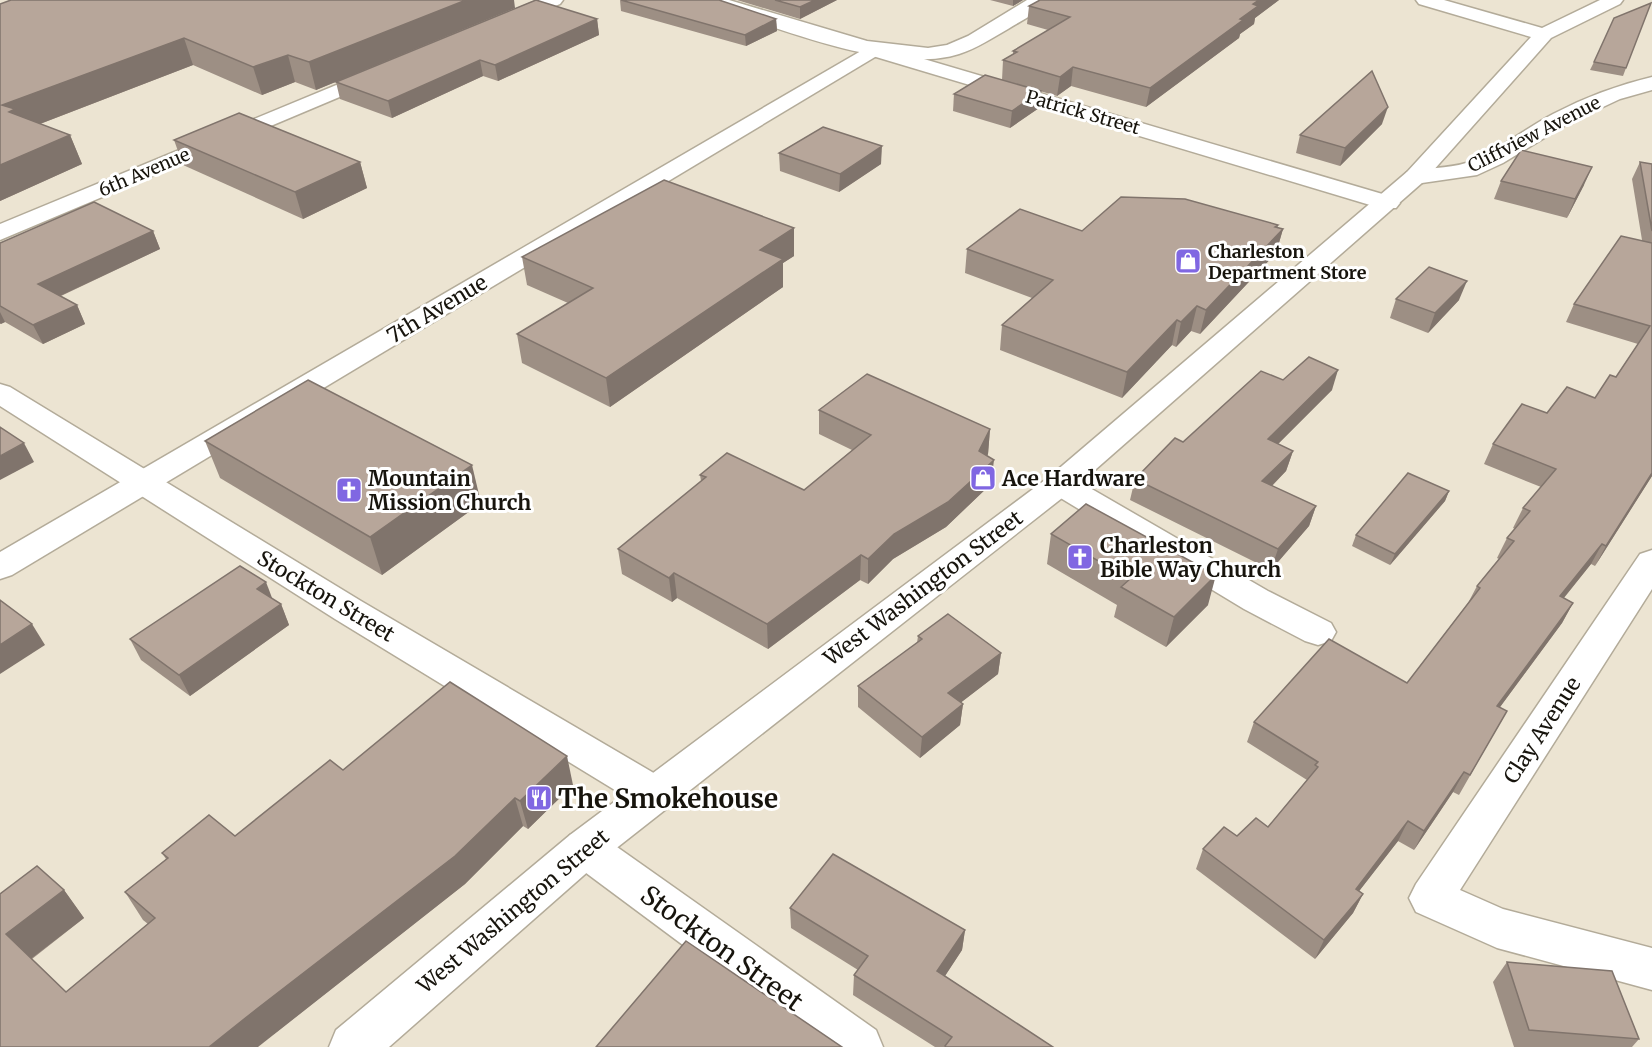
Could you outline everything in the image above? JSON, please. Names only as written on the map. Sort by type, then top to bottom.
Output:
[{"type":"street","points":[[488,28],[554,0]]},
{"type":"street","points":[[873,50],[928,54],[951,50],[1040,0]]},
{"type":"street","points":[[1425,0],[1498,23],[1544,34]]},
{"type":"street","name":"West Washington Street","points":[[353,1047],[585,848],[1060,484],[1388,203],[1415,177],[1544,34],[1614,0]]},
{"type":"street","name":"Patrick Street","points":[[718,1],[982,83],[1388,203]]},
{"type":"street","points":[[963,44],[952,61],[953,67],[982,83]]},
{"type":"street","name":"7th Avenue","points":[[0,567],[873,50]]},
{"type":"street","name":"6th Avenue","points":[[0,233],[399,65]]},
{"type":"street","name":"Cliffview Avenue","points":[[1415,177],[1469,170],[1495,158],[1561,118],[1613,95],[1652,83]]},
{"type":"street","name":"Stockton Street","points":[[0,393],[655,794]]},
{"type":"street","points":[[1060,484],[1256,600],[1318,632]]},
{"type":"street","name":"Clay Avenue","points":[[1652,562],[1431,897],[1497,928],[1652,969]]},
{"type":"street","name":"Stockton Street","points":[[585,848],[859,1047]]},
{"type":"building","points":[[11,0],[466,0],[309,62],[288,55],[253,67],[184,38],[2,105],[15,109],[9,112],[70,135],[0,165],[0,4]]},
{"type":"building","points":[[536,0],[597,19],[495,65],[480,60],[388,101],[336,82]]},
{"type":"building","points":[[621,0],[719,0],[776,19],[745,35]]},
{"type":"building","points":[[775,0],[815,0],[800,7]]},
{"type":"building","points":[[1040,0],[1259,0],[1253,4],[1258,6],[1240,19],[1243,20],[1150,88],[1073,67],[1060,77],[1003,60],[1017,52],[1013,51],[1070,17],[1029,6]]},
{"type":"building","points":[[1651,3],[1626,68],[1594,62],[1614,18]]},
{"type":"building","points":[[1372,71],[1388,107],[1345,148],[1300,135]]},
{"type":"building","points":[[985,75],[1041,91],[1012,111],[954,94]]},
{"type":"building","points":[[239,113],[360,162],[295,192],[174,140]]},
{"type":"building","points":[[823,127],[882,146],[840,174],[779,153]]},
{"type":"building","points":[[1521,150],[1592,167],[1575,199],[1501,181]]},
{"type":"building","points":[[1640,162],[1652,164],[1652,231]]},
{"type":"building","points":[[664,180],[794,228],[760,250],[783,259],[606,378],[517,334],[593,288],[522,257]]},
{"type":"building","points":[[1121,197],[1185,199],[1278,225],[1275,227],[1283,229],[1206,310],[1197,306],[1181,322],[1177,320],[1127,372],[1002,325],[1053,280],[967,249],[1020,209],[1082,231]]},
{"type":"building","points":[[94,202],[153,231],[38,284],[77,305],[33,325],[0,306],[0,243]]},
{"type":"building","points":[[1621,236],[1652,243],[1652,473],[1606,546],[1602,544],[1560,596],[1573,603],[1497,706],[1507,711],[1470,775],[1464,772],[1424,831],[1408,821],[1356,889],[1363,894],[1324,940],[1203,849],[1224,827],[1237,836],[1256,818],[1268,827],[1318,767],[1315,765],[1318,762],[1254,722],[1329,639],[1407,683],[1480,588],[1477,586],[1514,541],[1507,538],[1530,511],[1523,508],[1556,469],[1493,444],[1522,404],[1547,413],[1567,387],[1595,398],[1610,375],[1616,377],[1650,326],[1574,304]]},
{"type":"building","points":[[1429,267],[1467,281],[1435,313],[1396,299]]},
{"type":"building","points":[[1309,357],[1338,370],[1268,439],[1293,451],[1262,481],[1316,506],[1278,549],[1135,479],[1175,438],[1183,442],[1261,371],[1283,380]]},
{"type":"building","points":[[867,374],[990,429],[979,451],[994,460],[948,502],[894,534],[868,559],[861,555],[767,624],[674,573],[669,578],[618,549],[706,477],[700,475],[727,453],[804,490],[871,435],[819,410]]},
{"type":"building","points":[[308,380],[472,465],[370,537],[205,441]]},
{"type":"building","points":[[0,427],[24,443],[0,456]]},
{"type":"building","points":[[1408,473],[1449,491],[1395,554],[1356,535]]},
{"type":"building","points":[[1086,504],[1216,575],[1174,617],[1121,587],[1130,579],[1051,534]]},
{"type":"building","points":[[240,566],[266,582],[257,589],[281,604],[179,675],[130,639]]},
{"type":"building","points":[[0,600],[32,624],[0,645]]},
{"type":"building","points":[[948,614],[1001,653],[948,693],[963,704],[922,737],[858,686],[922,639],[918,636]]},
{"type":"building","points":[[450,682],[567,756],[520,801],[515,798],[455,856],[209,1047],[0,1047],[0,894],[37,866],[64,890],[6,934],[66,992],[155,918],[125,892],[168,858],[162,853],[209,815],[235,836],[330,760],[343,770]]},
{"type":"building","points":[[833,854],[965,930],[937,971],[1053,1047],[946,1047],[952,1037],[854,975],[868,956],[790,908]]},
{"type":"building","points":[[686,941],[842,1047],[596,1047]]},
{"type":"building","points":[[1507,962],[1612,971],[1639,1039],[1529,1030]]},
{"type":"place","name":"Charleston Department Store","points":[[1188,261]]},
{"type":"place","name":"Ace Hardware","points":[[983,478]]},
{"type":"place","name":"Mountain Mission Church","points":[[349,490]]},
{"type":"place","name":"Charleston Bible Way Church","points":[[1080,557]]},
{"type":"place","name":"The Smokehouse","points":[[539,798]]}]
